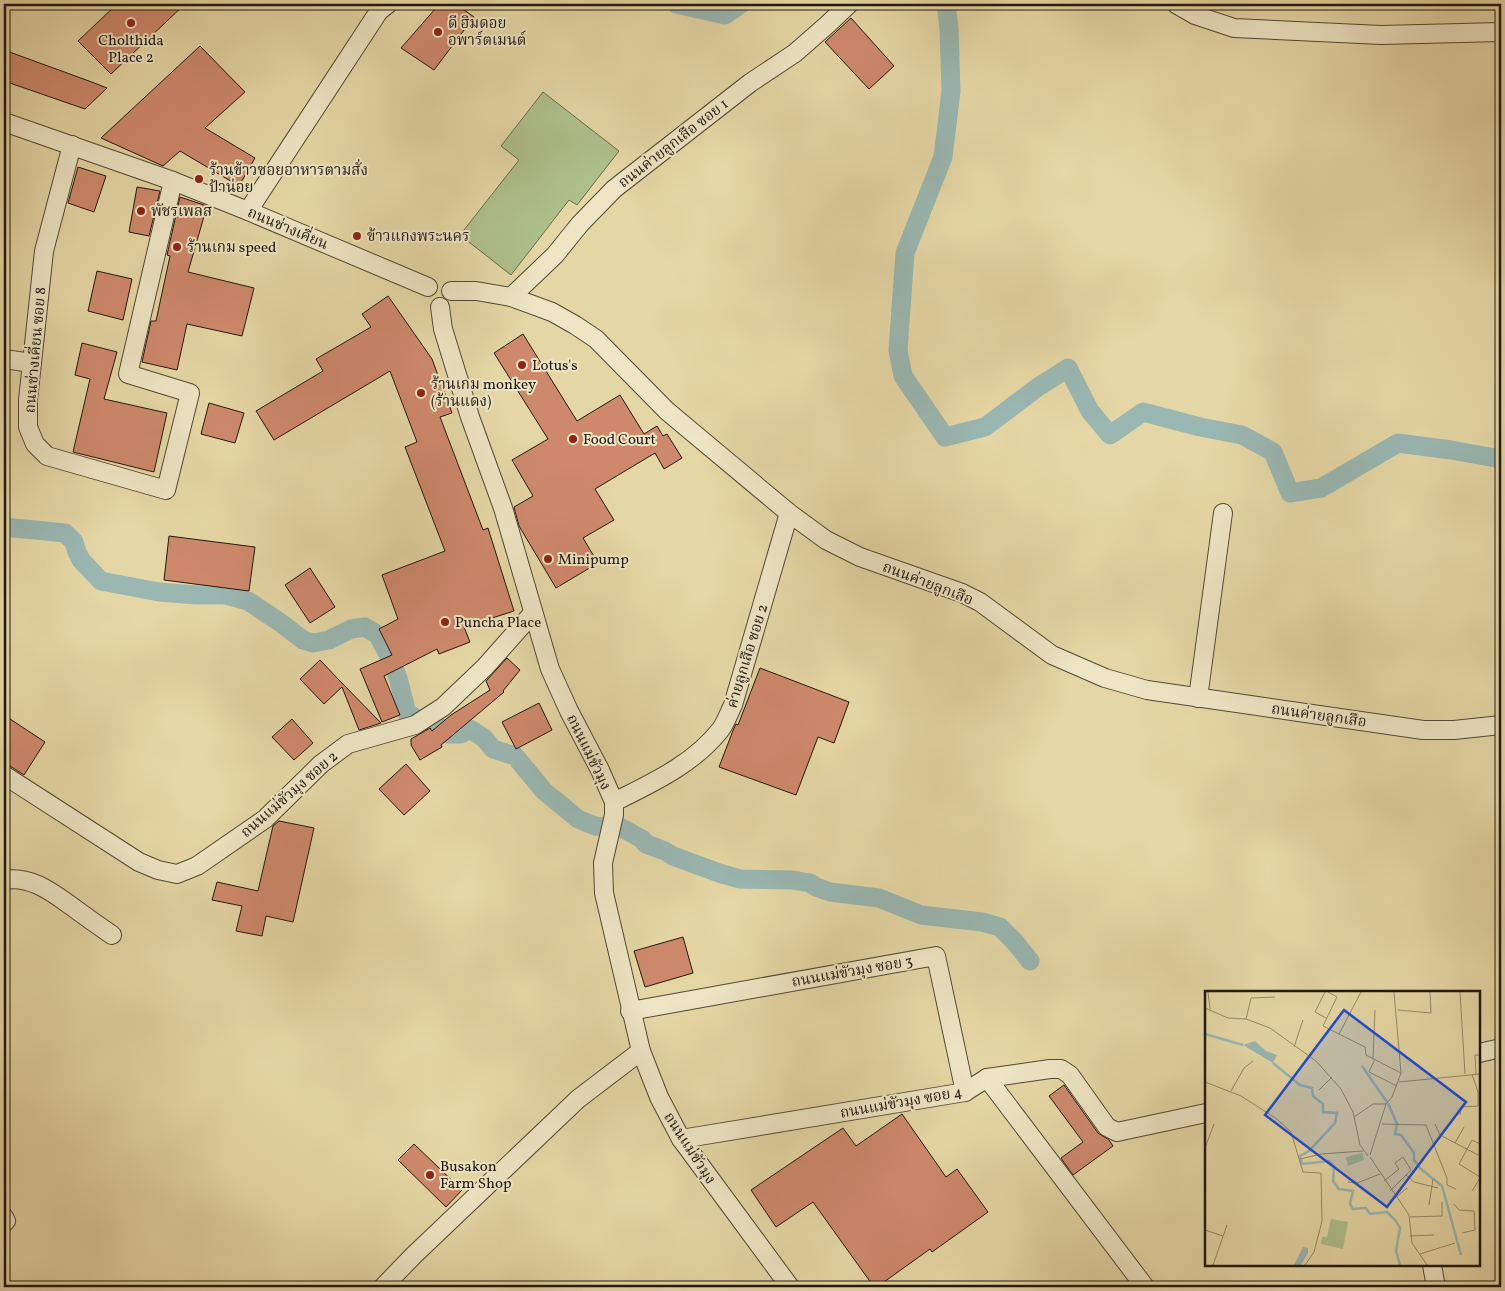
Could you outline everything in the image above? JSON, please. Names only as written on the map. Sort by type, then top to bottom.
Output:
[{"type":"street","points":[[248,211],[379,11],[388,4]]},
{"type":"street","name":"ถนนค่ายลูกเสือ ซอย 1","points":[[511,297],[555,255],[580,224],[614,189],[750,83],[795,53],[849,4]]},
{"type":"street","points":[[1176,4],[1195,15],[1234,28],[1381,35],[1501,32]]},
{"type":"street","name":"ถนนช่างเคี่ยน","points":[[4,122],[173,181],[428,287]]},
{"type":"street","name":"ถนนช่างเคี่ยน ซอย 8","points":[[72,145],[44,251],[28,400],[28,427],[35,444],[48,456],[166,490],[190,393],[128,374],[173,181]]},
{"type":"street","points":[[437,282],[445,284],[450,291],[450,300],[440,306],[434,306],[426,296],[428,287],[437,282]]},
{"type":"street","name":"ถนนค่ายลูกเสือ","points":[[450,291],[476,291],[511,297],[552,312],[575,325],[596,339],[667,411],[790,513],[826,540],[860,557],[980,602],[1052,655],[1106,678],[1148,690],[1423,730],[1454,730],[1501,725]]},
{"type":"street","name":"ถนนแม่ขัวมุง","points":[[440,306],[443,329],[470,417],[503,508],[550,669],[569,712],[600,770],[614,802],[614,815],[603,862],[604,893],[640,1051],[659,1097],[681,1139],[790,1287]]},
{"type":"street","points":[[4,359],[32,363]]},
{"type":"street","name":"ค่ายลูกเสือ ซอย 2","points":[[614,802],[683,764],[705,747],[722,728],[733,705],[790,513]]},
{"type":"street","points":[[1198,698],[1222,513]]},
{"type":"street","name":"ถนนแม่ขัวมุง ซอย 2","points":[[4,775],[139,862],[158,870],[177,874],[197,866],[265,819],[320,764],[348,744],[415,725],[443,707],[486,667],[533,613]]},
{"type":"street","points":[[4,880],[30,881],[48,889],[112,935]]},
{"type":"street","name":"ถนนแม่ขัวมุง ซอย 3","points":[[630,1011],[936,956],[965,1092]]},
{"type":"street","points":[[1480,1053],[1501,1048]]},
{"type":"street","points":[[383,1287],[414,1255],[578,1099],[640,1051]]},
{"type":"street","name":"ถนนแม่ขัวมุง ซอย 4","points":[[681,1139],[965,1092],[987,1078],[1050,1069],[1061,1069],[1070,1075],[1107,1127],[1116,1132],[1205,1113]]},
{"type":"street","points":[[987,1078],[1138,1285]]},
{"type":"street","points":[[4,1217],[6,1221],[4,1223]]},
{"type":"street","points":[[1432,1266],[1436,1287]]},
{"type":"green space","points":[[543,92],[619,151],[577,205],[569,200],[511,275],[460,235],[519,160],[501,146]]},
{"type":"building","name":"Cholthida Place 2","points":[[117,4],[185,4],[111,74],[78,41]]},
{"type":"building","name":"ดี ฮิมดอย อพาร์ตเมนต์","points":[[449,4],[456,4],[474,17],[434,70],[401,48],[436,8],[446,9]]},
{"type":"building","points":[[851,18],[894,66],[869,89],[825,42]]},
{"type":"building","points":[[200,46],[245,92],[205,128],[255,158],[239,186],[180,151],[163,166],[101,138]]},
{"type":"building","points":[[4,50],[107,88],[85,109],[4,81]]},
{"type":"building","points":[[78,167],[106,176],[94,212],[68,203]]},
{"type":"building","name":"พัชรเพลส","points":[[137,187],[160,191],[149,236],[129,232]]},
{"type":"building","points":[[180,197],[207,206],[188,272],[254,288],[242,336],[187,324],[177,370],[142,362],[151,321],[156,321],[170,256],[167,255]]},
{"type":"building","points":[[97,271],[132,279],[123,320],[88,311]]},
{"type":"building","points":[[388,296],[432,359],[452,413],[440,417],[483,530],[488,528],[514,611],[464,627],[470,642],[439,654],[437,649],[384,676],[400,715],[382,722],[360,669],[392,655],[379,629],[398,619],[382,575],[445,551],[405,447],[417,442],[390,371],[274,440],[256,411],[323,371],[316,359],[371,327],[362,314]]},
{"type":"building","points":[[523,334],[577,421],[620,395],[644,434],[657,426],[663,436],[667,434],[682,458],[664,469],[655,453],[595,489],[614,520],[583,538],[598,563],[556,588],[519,526],[514,507],[533,496],[512,460],[548,439],[494,353]]},
{"type":"building","points":[[82,343],[117,352],[104,399],[167,413],[154,472],[73,452],[90,379],[75,375]]},
{"type":"building","points":[[209,403],[244,413],[235,443],[201,434]]},
{"type":"building","points":[[169,536],[255,547],[249,591],[164,580]]},
{"type":"building","points":[[310,568],[335,607],[310,623],[285,585]]},
{"type":"building","points":[[507,658],[520,670],[504,692],[441,745],[442,747],[420,760],[411,745],[411,739],[430,728],[432,731],[451,715],[490,690],[486,681]]},
{"type":"building","points":[[320,660],[381,723],[359,730],[342,687],[324,704],[300,679]]},
{"type":"building","points":[[760,668],[849,702],[834,743],[818,737],[796,795],[719,767]]},
{"type":"building","points":[[539,703],[552,730],[516,749],[502,722]]},
{"type":"building","points":[[4,715],[45,742],[24,775],[4,764]]},
{"type":"building","points":[[292,719],[313,743],[294,760],[272,737]]},
{"type":"building","points":[[406,764],[430,791],[404,815],[379,789]]},
{"type":"building","points":[[279,821],[314,828],[293,922],[266,916],[262,936],[236,931],[242,906],[212,900],[217,882],[258,891],[273,826]]},
{"type":"building","points":[[683,937],[693,973],[645,987],[634,951]]},
{"type":"building","points":[[1064,1085],[1098,1133],[1109,1140],[1113,1146],[1073,1175],[1061,1158],[1083,1142],[1049,1096]]},
{"type":"building","points":[[902,1114],[946,1177],[957,1169],[988,1212],[932,1252],[930,1249],[877,1287],[874,1287],[813,1202],[776,1227],[751,1190],[843,1128],[856,1146]]},
{"type":"building","name":"Busakon Farm Shop","points":[[414,1144],[462,1190],[446,1207],[398,1160]]},
{"type":"waterway","points":[[676,4],[725,15],[741,4]]},
{"type":"waterway","points":[[946,4],[949,29],[951,91],[943,157],[905,253],[898,350],[903,376],[945,437],[985,427],[1038,387],[1068,368],[1090,411],[1110,435],[1143,412],[1200,427],[1242,435],[1273,452],[1290,493],[1321,488],[1398,443],[1501,459]]},
{"type":"waterway","points":[[4,527],[65,533],[74,542],[81,560],[101,581],[159,592],[226,595],[248,601],[303,640],[313,643],[329,640],[351,629],[365,627],[378,635],[390,658],[398,678],[407,713],[421,721],[434,723],[449,734],[461,734],[470,729],[484,738],[493,749],[515,756],[544,791],[578,819],[595,826],[605,827]]},
{"type":"waterway","points":[[620,827],[642,839],[646,844],[673,856],[740,879],[792,880],[810,883],[830,892],[879,898],[921,915],[982,922],[1000,927],[1030,961]]},
{"type":"place","name":"Cholthida Place 2","points":[[131,23]]},
{"type":"place","name":"ดี ฮิมดอย อพาร์ตเมนต์","points":[[438,32]]},
{"type":"place","name":"ร้านข้าวซอยอาหารตามสั่ง ป้าน่อย","points":[[199,179]]},
{"type":"place","name":"พัชรเพลส","points":[[141,211]]},
{"type":"place","name":"ข้าวแกงพระนคร","points":[[357,236]]},
{"type":"place","name":"ร้านเกม speed","points":[[177,247]]},
{"type":"place","name":"Lotus's","points":[[522,365]]},
{"type":"place","name":"ร้านเกม monkey (ร้านแดง)","points":[[421,393]]},
{"type":"place","name":"Food Court","points":[[573,439]]},
{"type":"place","name":"Minipump","points":[[548,559]]},
{"type":"place","name":"Puncha Place","points":[[445,622]]},
{"type":"place","name":"Busakon Farm Shop","points":[[430,1175]]}]
